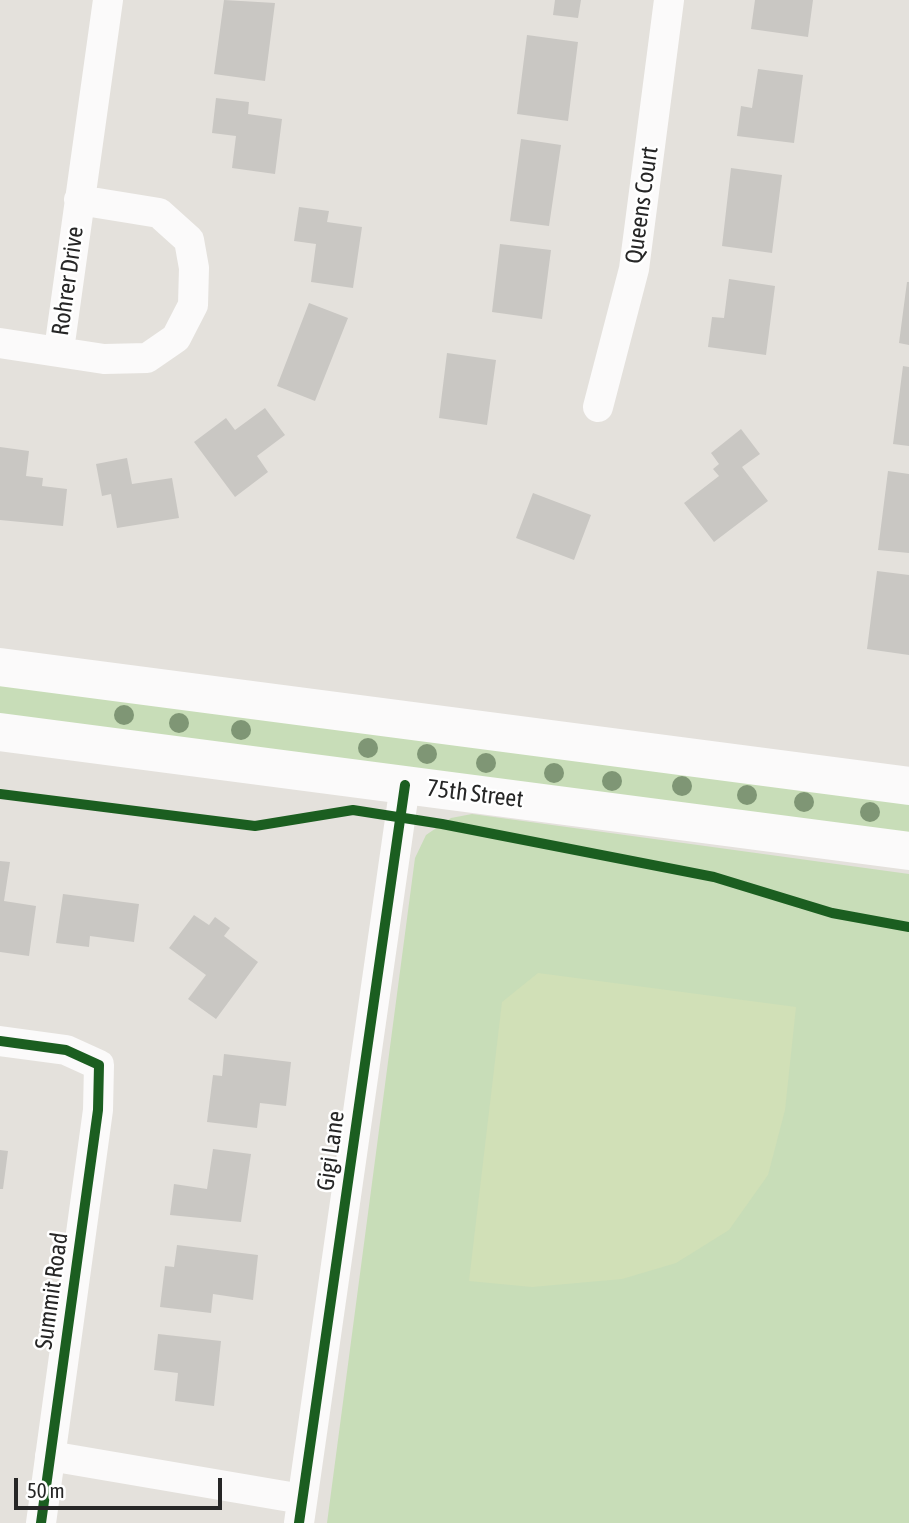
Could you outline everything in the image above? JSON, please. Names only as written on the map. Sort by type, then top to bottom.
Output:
[{"type":"main road","points":[[0,667],[909,786]]},
{"type":"main road","name":"75th Street","points":[[0,732],[909,851]]},
{"type":"street","name":"Rohrer Drive","points":[[79,200],[159,212],[189,240],[194,268],[193,305],[176,338],[147,358],[104,359],[59,350],[79,200],[108,0]]},
{"type":"street","name":"Queens Court","points":[[598,407],[634,269],[669,0]]},
{"type":"street","points":[[0,343],[59,350]]},
{"type":"street","name":"Gigi Lane","points":[[300,1511],[405,785]]},
{"type":"street","name":"Summit Road","points":[[0,1041],[66,1050],[99,1065],[98,1110],[41,1523]]},
{"type":"street","points":[[50,1456],[300,1511]]},
{"type":"green space","points":[[0,684],[909,803],[909,834],[0,714]]},
{"type":"green space","points":[[472,814],[909,874],[909,1523],[327,1523],[415,858],[426,835],[451,818]]},
{"type":"green space","points":[[538,973],[796,1007],[785,1110],[768,1175],[729,1230],[676,1263],[622,1279],[532,1287],[469,1281],[502,1002]]},
{"type":"building","points":[[224,0],[275,3],[265,81],[214,74]]},
{"type":"building","points":[[555,0],[581,0],[578,18],[553,15]]},
{"type":"building","points":[[755,0],[813,0],[808,37],[751,29]]},
{"type":"building","points":[[527,35],[578,42],[568,121],[517,114]]},
{"type":"building","points":[[758,69],[803,75],[794,143],[737,136],[741,106],[752,108]]},
{"type":"building","points":[[216,98],[249,102],[248,114],[282,119],[275,174],[232,168],[236,136],[212,133]]},
{"type":"building","points":[[521,139],[561,145],[549,226],[510,221]]},
{"type":"building","points":[[731,168],[782,175],[772,253],[722,246]]},
{"type":"building","points":[[299,207],[329,211],[327,222],[362,227],[353,288],[311,282],[316,244],[294,241]]},
{"type":"building","points":[[500,244],[551,250],[542,319],[492,312]]},
{"type":"building","points":[[729,279],[775,286],[766,355],[708,347],[712,317],[724,318]]},
{"type":"building","points":[[909,282],[909,345],[899,343]]},
{"type":"building","points":[[309,303],[348,318],[315,401],[277,386]]},
{"type":"building","points":[[447,353],[496,360],[487,425],[439,418]]},
{"type":"building","points":[[903,366],[909,367],[909,446],[893,444]]},
{"type":"building","points":[[265,408],[285,435],[257,456],[268,472],[235,497],[194,442],[226,418],[235,430]]},
{"type":"building","points":[[741,429],[760,454],[742,467],[768,501],[714,542],[684,503],[719,476],[713,469],[719,464],[711,453]]},
{"type":"building","points":[[0,447],[29,451],[26,476],[43,478],[42,486],[67,489],[63,526],[0,520]]},
{"type":"building","points":[[127,458],[132,484],[172,478],[179,518],[117,528],[111,494],[102,496],[96,464]]},
{"type":"building","points":[[888,471],[909,474],[909,553],[878,550]]},
{"type":"building","points":[[533,493],[591,515],[574,560],[516,538]]},
{"type":"building","points":[[877,571],[909,575],[909,655],[867,649]]},
{"type":"building","points":[[0,861],[10,862],[4,901],[36,906],[29,956],[0,952]]},
{"type":"building","points":[[63,894],[139,904],[134,942],[90,936],[89,947],[56,943]]},
{"type":"building","points":[[194,915],[209,925],[215,917],[230,928],[224,936],[258,962],[216,1019],[188,999],[206,975],[169,948]]},
{"type":"building","points":[[224,1054],[291,1062],[286,1106],[260,1103],[257,1128],[207,1122],[213,1075],[222,1076]]},
{"type":"building","points":[[213,1149],[251,1154],[241,1222],[170,1215],[174,1184],[207,1189]]},
{"type":"building","points":[[0,1150],[8,1151],[3,1189],[0,1189]]},
{"type":"building","points":[[177,1245],[258,1255],[253,1300],[213,1294],[211,1313],[160,1307],[165,1266],[174,1267]]},
{"type":"building","points":[[158,1334],[221,1341],[214,1406],[175,1401],[178,1373],[154,1370]]},
{"type":"cycle path","points":[[299,1523],[405,785]]},
{"type":"cycle path","points":[[0,794],[255,826],[353,810],[442,824],[714,877],[832,913],[909,927]]},
{"type":"cycle path","points":[[0,1041],[66,1050],[99,1065],[98,1110],[41,1523]]}]
